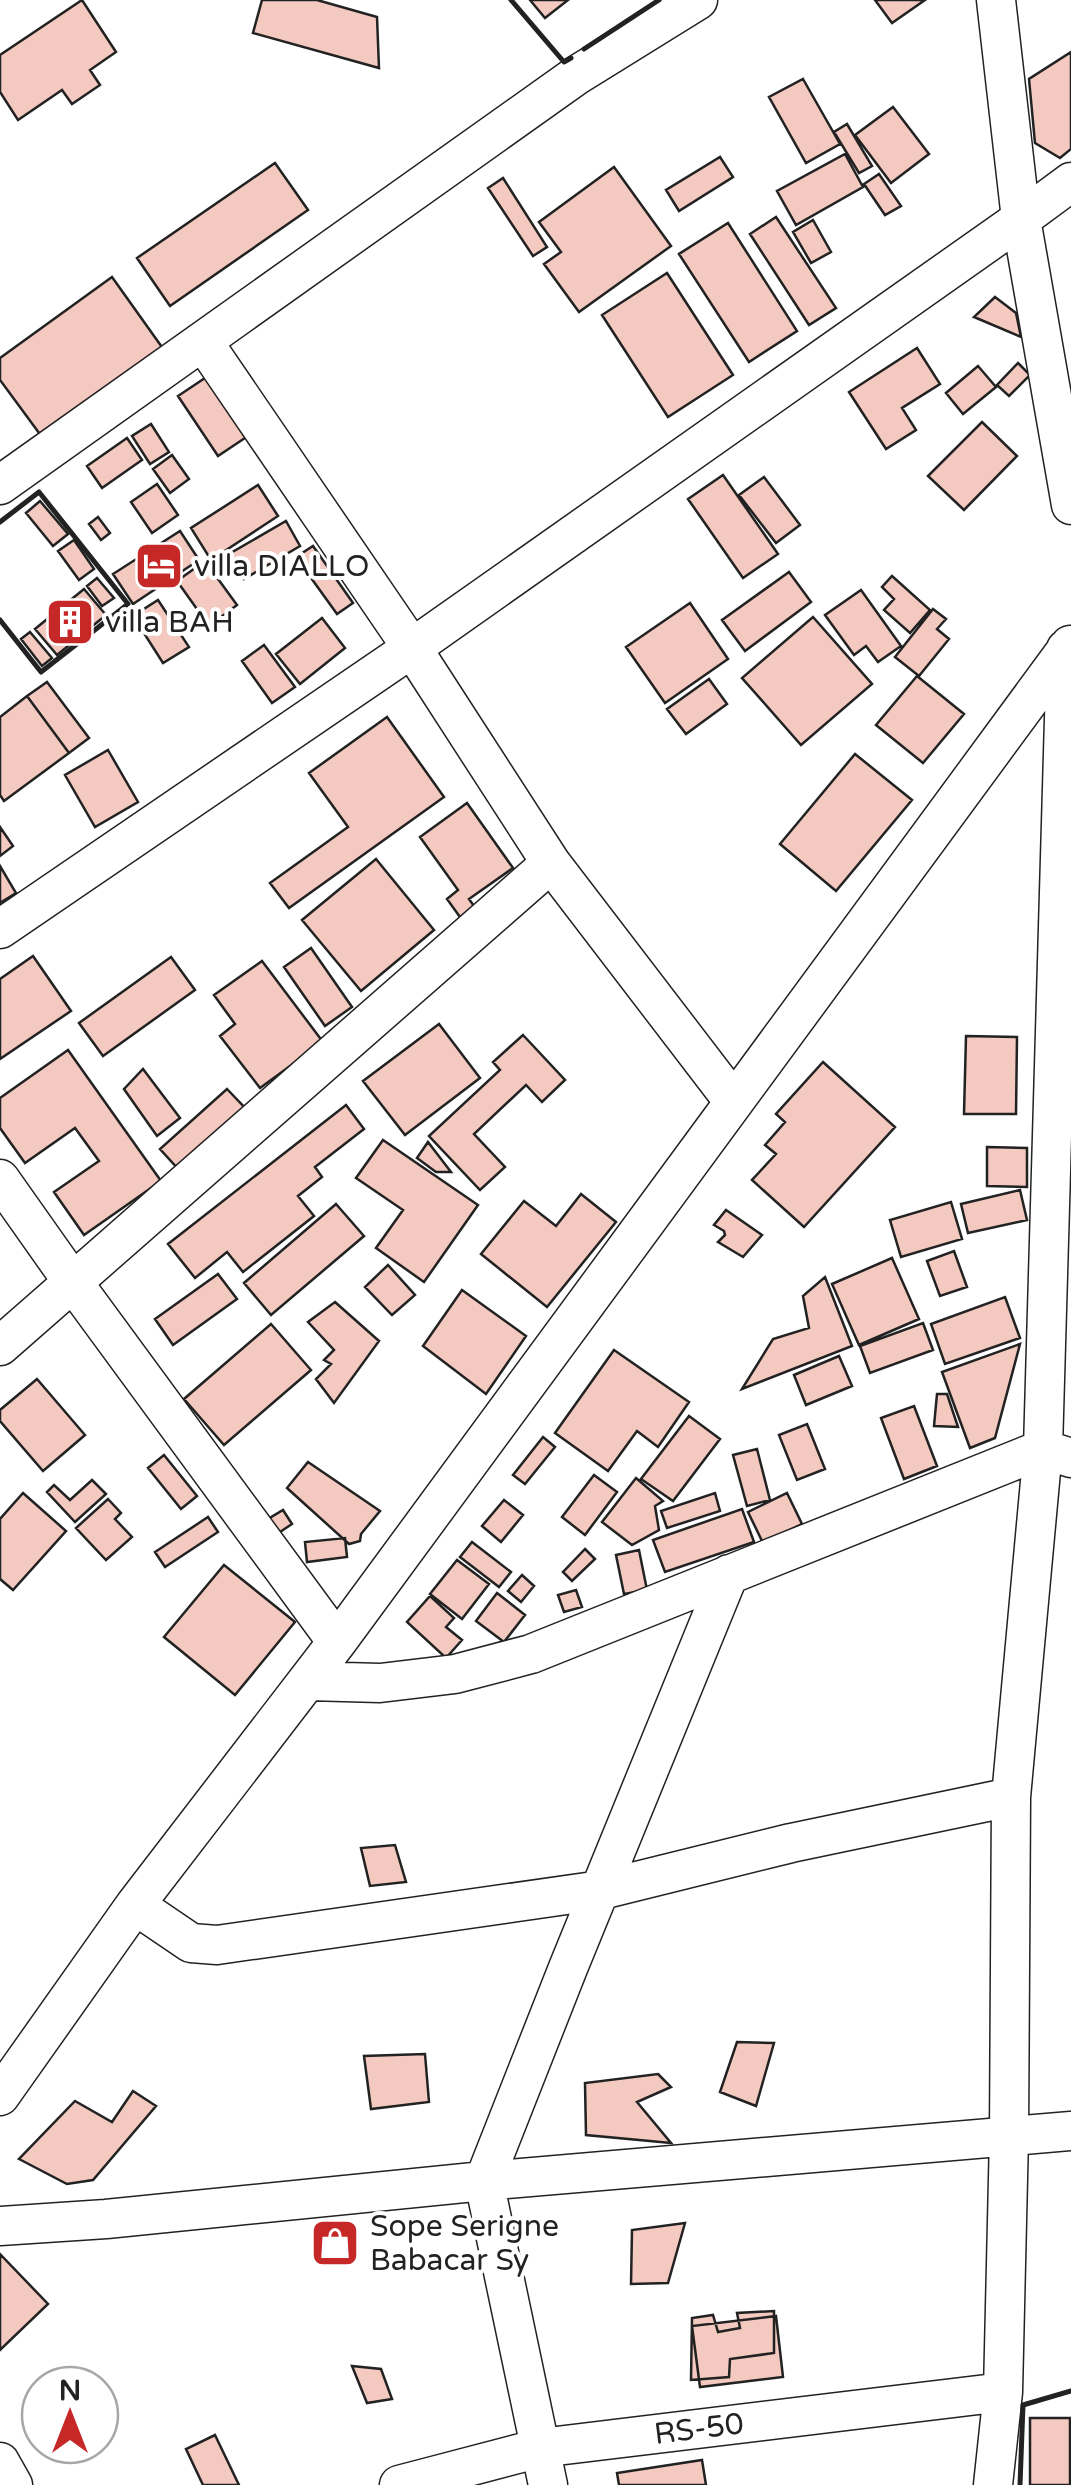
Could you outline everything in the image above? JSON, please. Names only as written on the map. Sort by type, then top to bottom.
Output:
[{"type":"street","points":[[0,485],[577,76],[698,0]]},
{"type":"street","points":[[996,0],[1021,219],[1071,505]]},
{"type":"street","points":[[0,929],[412,648],[1071,182]]},
{"type":"street","points":[[204,343],[412,648],[551,863],[734,1102]]},
{"type":"street","points":[[0,2096],[135,1904],[338,1642],[1069,646]]},
{"type":"street","points":[[993,2485],[1003,2392],[1011,1798],[1057,1454],[1069,646]]},
{"type":"street","points":[[0,1346],[551,863]]},
{"type":"street","points":[[0,1178],[338,1642]]},
{"type":"street","points":[[308,1681],[380,1683],[456,1674],[531,1654],[729,1574],[1057,1454]]},
{"type":"street","points":[[548,2485],[484,2181],[729,1574]]},
{"type":"street","points":[[135,1904],[191,1943],[217,1946],[600,1890],[790,1843],[1011,1798]]},
{"type":"street","points":[[0,2226],[1071,2131]]},
{"type":"street","name":"RS-50","points":[[400,2485],[540,2448],[1003,2392]]},
{"type":"street","points":[[0,2462],[13,2485]]},
{"type":"building","points":[[82,0],[116,52],[90,70],[100,85],[72,104],[62,90],[18,120],[0,92],[0,55]]},
{"type":"building","points":[[262,0],[317,0],[377,17],[379,68],[253,33]]},
{"type":"building","points":[[530,0],[568,0],[545,18]]},
{"type":"building","points":[[875,0],[925,0],[892,23]]},
{"type":"building","points":[[1071,52],[1071,149],[1060,158],[1035,143],[1029,79]]},
{"type":"building","points":[[803,79],[840,144],[806,163],[769,97]]},
{"type":"building","points":[[893,107],[929,154],[891,183],[855,135]]},
{"type":"building","points":[[847,124],[872,166],[859,173],[834,132]]},
{"type":"building","points":[[845,154],[863,187],[796,225],[777,191]]},
{"type":"building","points":[[720,157],[733,177],[679,211],[666,190]]},
{"type":"building","points":[[275,163],[308,210],[170,306],[137,258]]},
{"type":"building","points":[[614,167],[671,246],[579,312],[544,264],[561,252],[539,222]]},
{"type":"building","points":[[879,174],[901,206],[885,215],[864,184]]},
{"type":"building","points":[[503,178],[547,247],[533,256],[488,188]]},
{"type":"building","points":[[776,217],[836,308],[809,325],[750,234]]},
{"type":"building","points":[[813,220],[831,252],[811,263],[793,232]]},
{"type":"building","points":[[728,223],[797,331],[749,362],[679,254]]},
{"type":"building","points":[[667,273],[733,375],[668,417],[602,315]]},
{"type":"building","points":[[112,277],[164,350],[42,437],[0,380],[0,358]]},
{"type":"building","points":[[995,297],[1016,313],[1021,337],[974,317]]},
{"type":"building","points":[[917,348],[940,384],[902,408],[916,430],[886,449],[849,392]]},
{"type":"building","points":[[1018,363],[1030,375],[1009,396],[997,385]]},
{"type":"building","points":[[978,366],[996,387],[963,414],[946,393]]},
{"type":"building","points":[[208,376],[248,436],[218,456],[178,396]]},
{"type":"building","points":[[982,422],[1017,456],[964,510],[928,476]]},
{"type":"building","points":[[151,424],[169,452],[150,464],[132,436]]},
{"type":"building","points":[[127,438],[142,460],[102,488],[87,466]]},
{"type":"building","points":[[172,455],[189,479],[170,493],[153,469]]},
{"type":"building","points":[[723,475],[778,554],[743,578],[688,499]]},
{"type":"building","points":[[764,477],[800,525],[776,543],[739,495]]},
{"type":"building","points":[[157,484],[178,515],[152,533],[131,502]]},
{"type":"building","points":[[258,485],[278,516],[211,560],[191,528]]},
{"type":"building","points":[[40,501],[68,534],[53,546],[26,513]]},
{"type":"building","points":[[98,517],[110,533],[101,540],[89,524]]},
{"type":"building","points":[[286,521],[300,546],[244,579],[229,554]]},
{"type":"building","points":[[180,531],[199,560],[133,604],[113,574]]},
{"type":"building","points":[[74,540],[94,569],[79,580],[58,551]]},
{"type":"building","points":[[313,546],[353,603],[337,614],[296,557]]},
{"type":"building","points":[[205,561],[237,605],[209,626],[177,581]]},
{"type":"building","points":[[789,572],[811,602],[745,651],[722,620]]},
{"type":"building","points":[[892,576],[930,610],[910,633],[884,610],[894,599],[882,587]]},
{"type":"building","points":[[97,578],[114,598],[102,606],[87,586]]},
{"type":"building","name":"villa BAH","points":[[84,589],[106,615],[57,655],[35,629]]},
{"type":"building","points":[[861,590],[901,646],[878,662],[866,646],[854,655],[825,615]]},
{"type":"building","points":[[158,600],[189,647],[163,663],[133,616]]},
{"type":"building","points":[[690,603],[728,659],[665,703],[626,647]]},
{"type":"building","points":[[933,609],[946,619],[937,629],[949,639],[919,676],[895,657]]},
{"type":"building","points":[[813,617],[872,684],[801,745],[742,678]]},
{"type":"building","points":[[322,618],[345,648],[300,684],[276,654]]},
{"type":"building","points":[[30,632],[52,658],[42,666],[21,639]]},
{"type":"building","points":[[264,645],[295,687],[272,703],[242,661]]},
{"type":"building","points":[[917,676],[964,714],[923,763],[876,725]]},
{"type":"building","points":[[709,679],[727,704],[686,734],[667,709]]},
{"type":"building","points":[[47,682],[89,738],[69,753],[27,696]]},
{"type":"building","points":[[27,696],[69,753],[4,801],[0,795],[0,717]]},
{"type":"building","points":[[387,717],[444,797],[289,908],[270,883],[348,827],[309,773]]},
{"type":"building","points":[[108,750],[138,802],[95,827],[65,775]]},
{"type":"building","points":[[855,754],[912,800],[836,891],[780,844]]},
{"type":"building","points":[[467,803],[513,868],[469,899],[479,913],[465,924],[447,899],[458,890],[420,837]]},
{"type":"building","points":[[0,827],[13,846],[0,856]]},
{"type":"building","points":[[376,859],[434,930],[361,991],[302,920]]},
{"type":"building","points":[[0,866],[16,893],[0,903]]},
{"type":"building","points":[[311,948],[352,1007],[325,1026],[284,967]]},
{"type":"building","points":[[33,956],[71,1011],[0,1059],[0,979]]},
{"type":"building","points":[[171,957],[195,990],[103,1056],[79,1023]]},
{"type":"building","points":[[262,961],[323,1042],[260,1088],[220,1036],[235,1024],[214,995]]},
{"type":"building","points":[[439,1024],[480,1078],[405,1135],[363,1081]]},
{"type":"building","points":[[523,1035],[565,1080],[542,1102],[526,1085],[474,1134],[505,1167],[480,1190],[429,1136],[500,1070],[493,1062]]},
{"type":"building","points":[[966,1036],[1017,1037],[1016,1114],[964,1114]]},
{"type":"building","points":[[68,1050],[161,1181],[84,1235],[54,1192],[99,1161],[75,1128],[25,1163],[0,1128],[0,1098]]},
{"type":"building","points":[[823,1062],[895,1127],[804,1227],[752,1180],[776,1154],[765,1145],[785,1122],[776,1114]]},
{"type":"building","points":[[143,1069],[180,1118],[157,1136],[124,1089]]},
{"type":"building","points":[[227,1089],[247,1110],[180,1171],[160,1149]]},
{"type":"building","points":[[346,1105],[364,1129],[315,1167],[322,1177],[298,1196],[314,1216],[243,1272],[227,1252],[195,1278],[168,1244]]},
{"type":"building","points":[[383,1140],[478,1205],[424,1282],[376,1248],[403,1210],[356,1178]]},
{"type":"building","points":[[428,1142],[451,1172],[436,1172],[417,1158]]},
{"type":"building","points":[[987,1147],[1027,1148],[1027,1187],[987,1186]]},
{"type":"building","points":[[1020,1190],[1027,1220],[968,1233],[961,1204]]},
{"type":"building","points":[[581,1194],[616,1222],[547,1307],[481,1254],[524,1201],[556,1226]]},
{"type":"building","points":[[951,1202],[962,1239],[901,1257],[890,1220]]},
{"type":"building","points":[[336,1204],[364,1236],[271,1315],[244,1283]]},
{"type":"building","points":[[726,1210],[762,1235],[743,1257],[718,1242],[725,1235],[714,1225]]},
{"type":"building","points":[[954,1251],[967,1287],[940,1296],[927,1261]]},
{"type":"building","points":[[892,1258],[919,1319],[859,1345],[832,1284]]},
{"type":"building","points":[[388,1265],[415,1295],[392,1315],[365,1287]]},
{"type":"building","points":[[218,1274],[237,1299],[173,1345],[155,1319]]},
{"type":"building","points":[[825,1277],[852,1346],[742,1389],[773,1339],[809,1328],[803,1296]]},
{"type":"building","points":[[462,1290],[526,1336],[486,1394],[423,1346]]},
{"type":"building","points":[[1005,1297],[1020,1338],[945,1364],[931,1324]]},
{"type":"building","points":[[335,1302],[379,1341],[334,1403],[316,1379],[331,1364],[324,1360],[334,1350],[308,1322]]},
{"type":"building","points":[[923,1323],[933,1350],[870,1373],[860,1346]]},
{"type":"building","points":[[271,1324],[311,1370],[224,1445],[184,1399]]},
{"type":"building","points":[[1020,1344],[995,1438],[970,1448],[942,1372]]},
{"type":"building","points":[[614,1350],[689,1402],[658,1447],[637,1431],[608,1471],[555,1433]]},
{"type":"building","points":[[839,1356],[852,1386],[806,1405],[794,1375]]},
{"type":"building","points":[[37,1379],[85,1435],[43,1471],[0,1421],[0,1410]]},
{"type":"building","points":[[937,1394],[947,1394],[958,1427],[934,1426]]},
{"type":"building","points":[[914,1406],[937,1466],[904,1479],[881,1418]]},
{"type":"building","points":[[689,1416],[720,1439],[673,1501],[641,1479]]},
{"type":"building","points":[[807,1424],[825,1469],[797,1480],[779,1435]]},
{"type":"building","points":[[543,1437],[555,1447],[525,1484],[513,1475]]},
{"type":"building","points":[[757,1449],[770,1500],[747,1506],[733,1455]]},
{"type":"building","points":[[164,1455],[197,1496],[181,1509],[148,1468]]},
{"type":"building","points":[[308,1462],[380,1511],[361,1534],[360,1541],[349,1544],[287,1488]]},
{"type":"building","points":[[594,1475],[617,1492],[585,1535],[562,1517]]},
{"type":"building","points":[[636,1478],[663,1501],[655,1506],[659,1530],[632,1545],[602,1522]]},
{"type":"building","points":[[92,1480],[106,1494],[75,1522],[47,1492],[54,1485],[70,1500]]},
{"type":"building","points":[[23,1493],[66,1531],[13,1590],[0,1579],[0,1519]]},
{"type":"building","points":[[715,1493],[720,1511],[667,1528],[661,1511]]},
{"type":"building","points":[[787,1493],[802,1524],[763,1543],[748,1512]]},
{"type":"building","points":[[108,1499],[121,1513],[115,1519],[132,1537],[106,1560],[76,1528]]},
{"type":"building","points":[[504,1500],[523,1515],[501,1542],[482,1526]]},
{"type":"building","points":[[742,1509],[754,1542],[665,1572],[653,1540]]},
{"type":"building","points":[[283,1510],[292,1524],[277,1534],[268,1519]]},
{"type":"building","points":[[208,1517],[218,1532],[165,1567],[155,1552]]},
{"type":"building","points":[[345,1538],[347,1557],[307,1562],[305,1542]]},
{"type":"building","points":[[472,1542],[511,1572],[499,1587],[460,1557]]},
{"type":"building","points":[[585,1549],[595,1559],[572,1581],[563,1572]]},
{"type":"building","points":[[639,1550],[647,1590],[624,1594],[616,1555]]},
{"type":"building","points":[[457,1560],[489,1584],[462,1619],[430,1594]]},
{"type":"building","points":[[224,1565],[295,1622],[235,1695],[164,1637]]},
{"type":"building","points":[[522,1575],[534,1586],[521,1602],[508,1591]]},
{"type":"building","points":[[576,1590],[582,1607],[564,1612],[558,1595]]},
{"type":"building","points":[[497,1593],[525,1615],[504,1642],[476,1621]]},
{"type":"building","points":[[430,1596],[454,1618],[446,1627],[462,1640],[446,1658],[407,1622]]},
{"type":"building","points":[[395,1845],[406,1882],[370,1886],[361,1848]]},
{"type":"building","points":[[737,2042],[774,2043],[756,2106],[720,2092]]},
{"type":"building","points":[[425,2054],[429,2102],[371,2109],[364,2056]]},
{"type":"building","points":[[658,2074],[671,2087],[637,2102],[671,2143],[586,2135],[585,2083]]},
{"type":"building","points":[[133,2091],[156,2106],[93,2180],[67,2184],[19,2159],[75,2101],[112,2122]]},
{"type":"building","points":[[685,2223],[668,2283],[631,2284],[632,2230]]},
{"type":"building","points":[[0,2254],[48,2304],[0,2350]]},
{"type":"building","points":[[774,2311],[774,2353],[730,2359],[729,2377],[691,2380],[692,2318],[713,2315],[718,2332],[740,2328],[737,2313]]},
{"type":"building","points":[[776,2316],[783,2377],[700,2387],[692,2326]]},
{"type":"building","points":[[352,2366],[381,2369],[392,2399],[367,2403]]},
{"type":"building","points":[[1030,2418],[1070,2418],[1070,2485],[1030,2485]]},
{"type":"building","points":[[215,2435],[239,2485],[203,2485],[186,2449]]},
{"type":"building","points":[[702,2460],[706,2485],[619,2485],[617,2473]]},
{"type":"wall","points":[[511,0],[564,62],[571,58]]},
{"type":"wall","points":[[584,49],[659,0]]},
{"type":"wall","points":[[0,522],[39,492],[128,604],[41,672],[0,620]]},
{"type":"wall","points":[[1020,2485],[1023,2405],[1071,2391]]},
{"type":"place","name":"villa DIALLO","points":[[159,566]]},
{"type":"place","name":"villa BAH","points":[[70,622]]},
{"type":"place","name":"Sope Serigne Babacar Sy","points":[[335,2243]]}]
